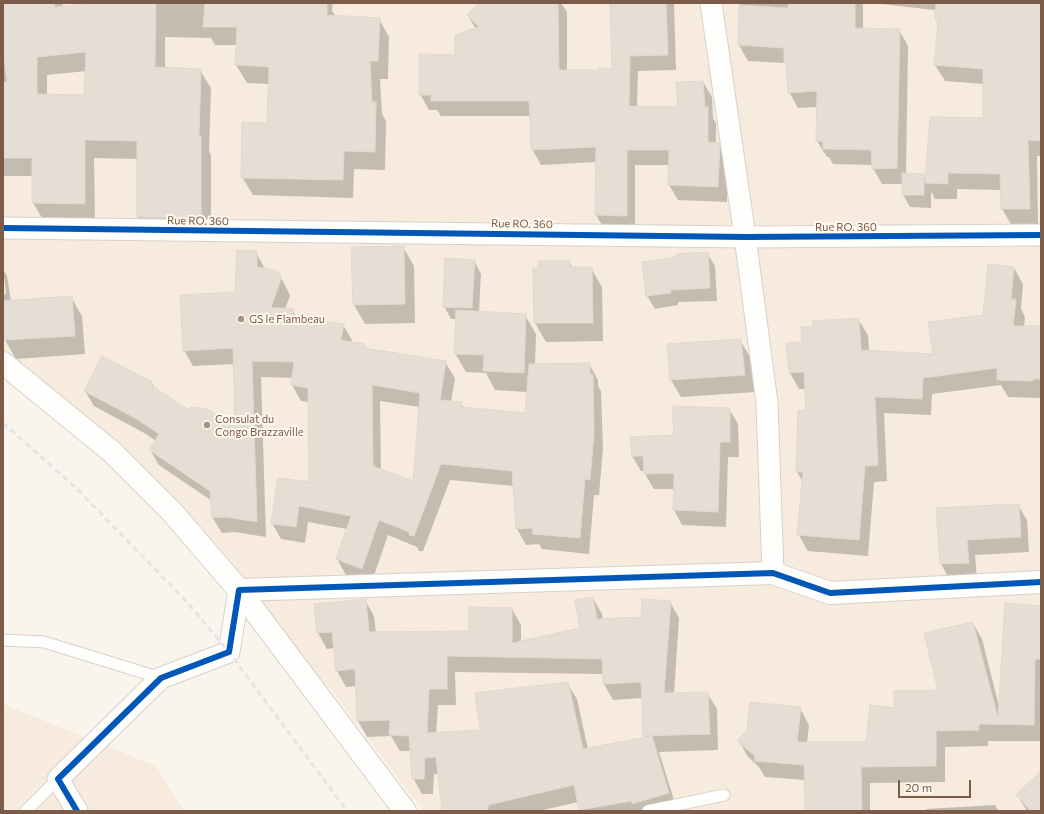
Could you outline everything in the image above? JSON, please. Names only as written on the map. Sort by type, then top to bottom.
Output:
[{"type":"street","points":[[711,3],[745,237],[766,403],[773,573]]},
{"type":"street","name":"Rue RO. 360","points":[[3,228],[745,237],[1041,235]]},
{"type":"street","points":[[3,363],[112,452],[172,512],[239,590],[405,811]]},
{"type":"street","points":[[239,590],[773,573],[830,593],[1041,582]]},
{"type":"street","points":[[77,811],[58,779],[161,678],[229,652],[239,590]]},
{"type":"lane","points":[[3,640],[44,642],[161,678]]},
{"type":"lane","points":[[26,811],[58,779]]},
{"type":"lane","points":[[648,811],[724,795]]},
{"type":"shaded area","points":[[3,3],[1041,3],[1041,811],[423,811],[329,687],[3,359]]},
{"type":"shaded area","points":[[3,704],[156,766],[184,811],[3,811]]},
{"type":"building","points":[[3,3],[54,3],[55,7],[98,3],[156,3],[155,67],[201,69],[199,136],[201,136],[201,218],[137,217],[137,141],[85,140],[85,204],[32,203],[32,158],[3,158],[3,82],[7,82],[3,48]],"holes":[[[86,52],[84,95],[37,94],[37,57]]]},
{"type":"building","points":[[205,3],[327,3],[327,15],[380,18],[378,61],[370,61],[372,102],[376,102],[375,152],[344,151],[343,180],[241,178],[242,122],[267,123],[269,67],[235,65],[237,27],[203,27]]},
{"type":"building","points":[[479,3],[558,3],[559,70],[599,70],[599,68],[612,69],[610,3],[666,3],[668,55],[630,56],[629,106],[678,107],[676,82],[703,81],[705,107],[708,107],[708,142],[719,143],[720,146],[718,187],[668,185],[669,150],[627,150],[627,216],[595,215],[596,147],[531,150],[529,101],[431,101],[431,95],[419,95],[419,54],[455,55],[455,35],[479,27],[467,15]]},
{"type":"building","points":[[855,3],[855,28],[900,29],[897,168],[872,169],[871,150],[823,149],[823,142],[816,141],[817,91],[788,93],[786,63],[784,63],[784,48],[738,45],[739,5],[788,8],[788,4]]},
{"type":"building","points":[[936,3],[1041,3],[1041,141],[1028,140],[1030,209],[1001,209],[1000,174],[948,173],[948,184],[925,183],[930,117],[983,118],[983,69],[934,65],[938,21],[935,20]]},
{"type":"building","points":[[902,173],[924,174],[924,195],[902,195]]},
{"type":"building","points":[[404,246],[405,304],[353,305],[351,247]]},
{"type":"building","points":[[237,250],[257,251],[257,267],[275,270],[280,274],[281,279],[271,308],[293,308],[293,316],[344,324],[341,340],[364,344],[364,348],[446,361],[440,400],[462,402],[461,407],[525,413],[529,364],[590,363],[590,374],[593,375],[594,433],[590,480],[585,479],[580,538],[532,534],[533,528],[516,529],[512,471],[441,464],[414,536],[409,535],[409,532],[379,520],[362,569],[336,559],[351,516],[299,506],[296,527],[271,524],[278,478],[309,482],[308,388],[291,385],[294,362],[252,361],[257,522],[226,517],[212,518],[210,491],[149,450],[159,434],[135,418],[84,391],[102,356],[152,382],[151,385],[187,409],[193,407],[207,409],[235,427],[233,348],[183,351],[180,295],[235,292]],"holes":[[[372,385],[420,393],[413,481],[373,466]]]},
{"type":"building","points":[[708,252],[710,288],[671,290],[671,293],[646,296],[642,262],[676,257],[676,254]]},
{"type":"building","points":[[445,258],[475,260],[472,308],[443,307]]},
{"type":"building","points":[[538,261],[570,261],[570,267],[592,267],[593,323],[534,323],[533,268],[538,268]]},
{"type":"building","points":[[988,264],[1014,267],[1011,299],[1016,299],[1013,326],[1041,326],[1041,379],[1033,379],[1033,381],[997,380],[997,368],[923,378],[922,399],[875,397],[878,465],[865,466],[859,540],[797,535],[803,472],[796,472],[798,410],[806,410],[804,372],[789,373],[786,343],[802,342],[801,327],[813,326],[812,321],[859,318],[861,350],[933,354],[928,322],[983,315]]},
{"type":"building","points":[[72,296],[75,336],[4,340],[3,301]]},
{"type":"building","points":[[456,310],[526,314],[524,373],[483,371],[484,355],[454,354]]},
{"type":"building","points":[[741,339],[745,375],[670,380],[667,344]]},
{"type":"building","points":[[672,406],[730,408],[730,442],[720,442],[718,512],[673,510],[674,473],[644,474],[643,456],[632,456],[630,437],[674,435]]},
{"type":"building","points":[[1019,504],[1021,537],[967,540],[969,563],[940,564],[936,508]]},
{"type":"building","points":[[593,597],[597,619],[641,617],[642,599],[671,601],[664,693],[708,692],[710,734],[643,736],[641,682],[603,684],[602,659],[447,656],[447,689],[429,689],[427,733],[480,730],[475,693],[568,682],[583,749],[652,736],[669,793],[632,804],[632,801],[579,810],[574,785],[488,805],[488,811],[442,811],[436,757],[425,758],[424,779],[412,779],[409,736],[389,735],[390,720],[357,721],[355,669],[336,671],[332,632],[317,633],[314,604],[366,599],[369,632],[469,631],[469,607],[512,608],[512,643],[580,628],[575,600]]},
{"type":"building","points":[[1005,603],[1041,606],[1041,659],[1035,659],[1034,725],[979,724],[979,730],[936,731],[936,766],[861,767],[862,811],[805,811],[804,765],[754,761],[755,756],[737,741],[747,730],[750,702],[801,707],[797,742],[866,742],[870,705],[894,708],[894,691],[938,690],[924,633],[973,622],[998,718]]},
{"type":"building","points":[[1041,771],[1041,811],[1031,811],[1016,795]]},
{"type":"railway","points":[[3,423],[75,487],[186,601],[229,652],[347,811]]},
{"type":"cycle path","points":[[3,228],[745,237],[1041,235]]},
{"type":"cycle path","points":[[77,811],[58,779],[161,678],[229,652],[239,590],[773,573],[830,593],[1041,582]]},
{"type":"place","name":"GS le Flambeau","points":[[241,319]]},
{"type":"place","name":"Consulat du Congo Brazzaville","points":[[207,425]]}]
